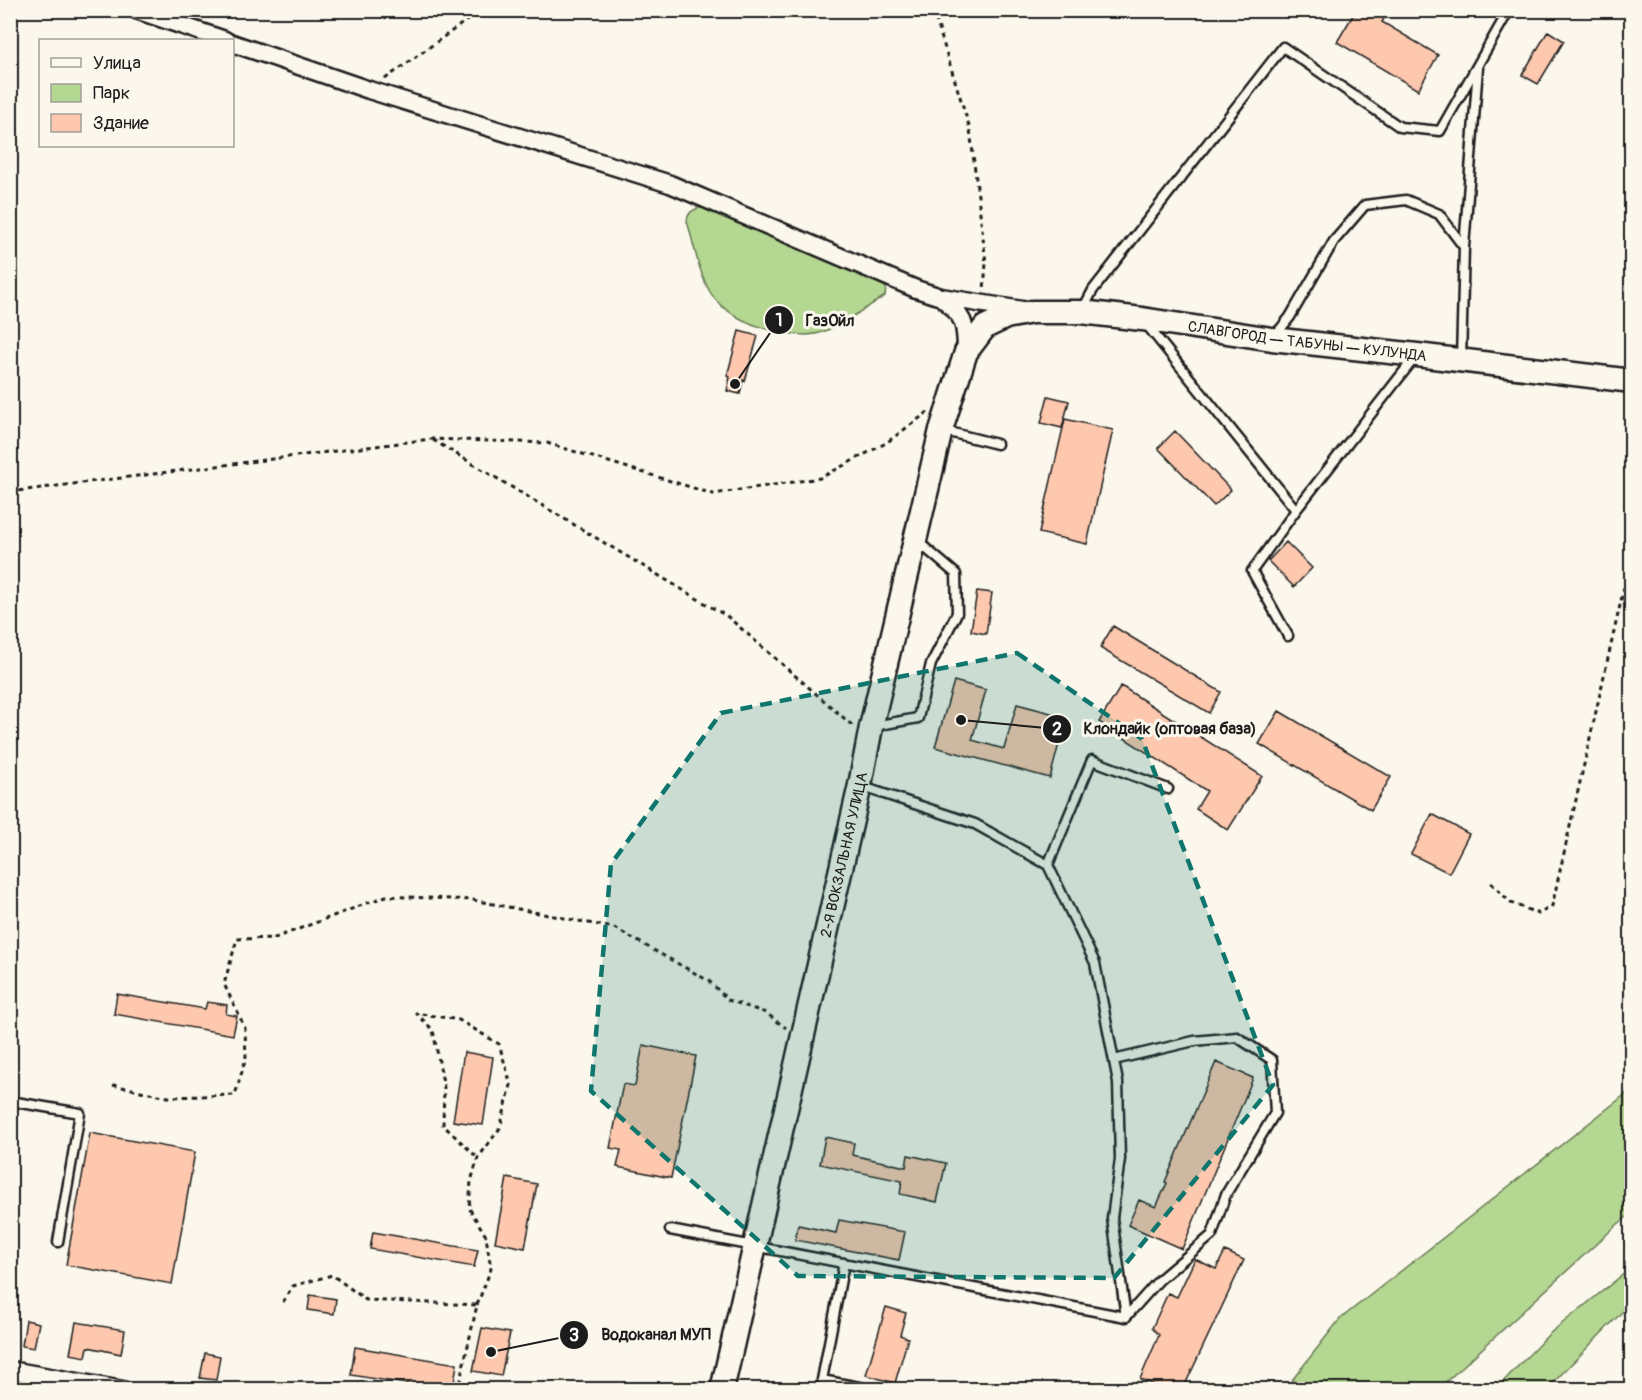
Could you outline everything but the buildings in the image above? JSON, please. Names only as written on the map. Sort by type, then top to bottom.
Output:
[{"type":"main road","name":"СЛАВГОРОД — ТАБУНЫ — КУЛУНДА","points":[[985,327],[1006,317],[1032,312],[1081,312],[1272,339],[1632,381]]},
{"type":"main road","name":"2-Я ВОКЗАЛЬНАЯ УЛИЦА","points":[[722,1389],[941,430],[966,352],[985,327]]},
{"type":"street","points":[[136,10],[168,16],[223,39]]},
{"type":"street","points":[[234,44],[369,90],[670,184],[916,289],[941,297],[1032,312]]},
{"type":"street","points":[[941,297],[955,308],[963,320],[966,332],[966,352]]},
{"type":"street","points":[[10,1370],[123,1389]]},
{"type":"lane","points":[[1081,312],[1093,290],[1282,47],[1400,127],[1440,131],[1509,10]]},
{"type":"lane","points":[[1461,360],[1464,247],[1478,65]]},
{"type":"lane","points":[[1272,339],[1290,317],[1334,242],[1365,205],[1406,200],[1439,214],[1464,247]]},
{"type":"lane","points":[[1142,319],[1296,510]]},
{"type":"lane","points":[[1288,636],[1252,571],[1296,510],[1418,355]]},
{"type":"lane","points":[[941,430],[997,444]]},
{"type":"lane","points":[[870,733],[918,717],[931,664],[957,613],[956,574],[916,540]]},
{"type":"lane","points":[[1048,865],[1092,760],[1168,789]]},
{"type":"lane","points":[[860,785],[975,824],[1048,865],[1095,963],[1118,1082],[1120,1159],[1112,1218],[1126,1317]]},
{"type":"lane","points":[[1114,1060],[1194,1041],[1237,1037],[1272,1060],[1275,1113],[1227,1194],[1212,1235],[1159,1280],[1126,1317]]},
{"type":"lane","points":[[10,1101],[80,1113],[58,1242]]},
{"type":"lane","points":[[670,1230],[1126,1317]]},
{"type":"lane","points":[[844,1263],[822,1380],[870,1389]]},
{"type":"path","points":[[369,90],[481,10]]},
{"type":"path","points":[[933,10],[970,129],[986,263],[983,304]]},
{"type":"path","points":[[10,492],[431,439],[547,443],[713,494],[820,478],[886,443],[931,410]]},
{"type":"path","points":[[431,439],[728,617],[870,733]]},
{"type":"path","points":[[1491,883],[1511,903],[1539,914],[1552,906],[1632,552]]},
{"type":"path","points":[[113,1085],[168,1097],[235,1095],[246,1058],[245,1028],[224,984],[237,939],[275,938],[386,896],[473,900],[614,928],[709,981],[728,1000],[766,1013],[802,1040]]},
{"type":"path","points":[[458,1389],[477,1305],[491,1269],[486,1236],[469,1208],[471,1180],[478,1158],[500,1128],[511,1085],[499,1044],[459,1020],[416,1013],[433,1030],[444,1088],[443,1125],[478,1158]]},
{"type":"path","points":[[283,1302],[293,1286],[332,1275],[366,1300],[477,1305]]},
{"type":"highlighted area","points":[[1017,653],[1142,739],[1273,1085],[1114,1278],[798,1276],[591,1091],[611,864],[721,713]]},
{"type":"green space","points":[[698,208],[710,208],[884,282],[885,296],[840,324],[813,334],[800,335],[775,331],[738,318],[715,299],[699,266],[687,221],[690,213]]},
{"type":"green space","points":[[1631,1090],[1631,1214],[1438,1389],[1285,1389],[1340,1319]]},
{"type":"green space","points":[[1631,1268],[1631,1303],[1547,1389],[1496,1389],[1549,1334]]},
{"type":"place","name":"ГазОйл","points":[[735,384]]},
{"type":"place","name":"Клондайк (оптовая база)","points":[[961,720]]},
{"type":"place","name":"Водоканал МУП","points":[[491,1352]]}]
